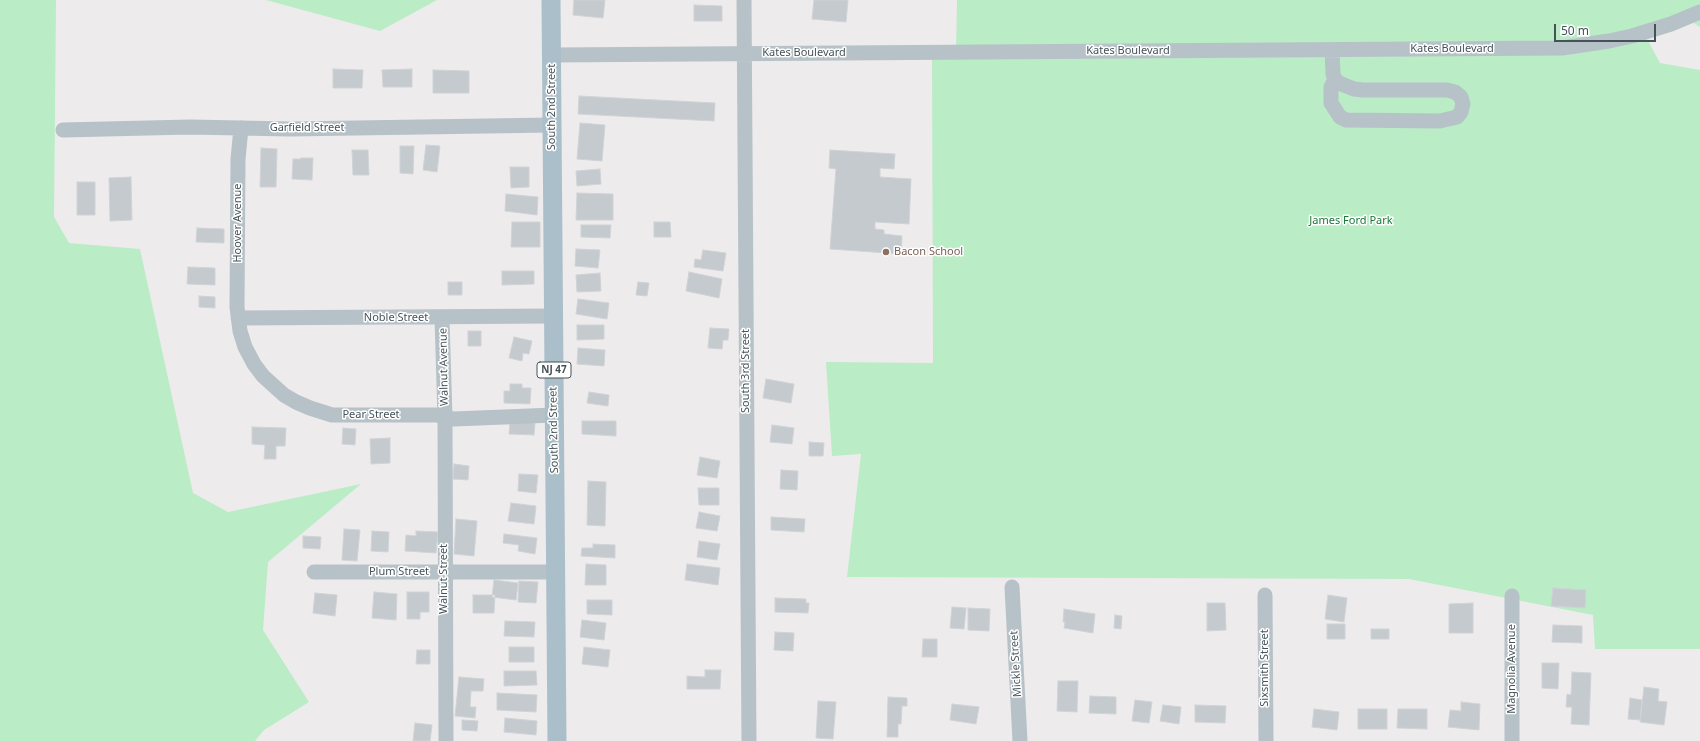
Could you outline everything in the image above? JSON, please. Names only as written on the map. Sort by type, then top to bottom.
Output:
[{"type":"main road","name":"South 2nd Street","points":[[551,0],[557,741]]},
{"type":"street","name":"South 3rd Street","points":[[744,0],[749,741]]},
{"type":"street","name":"Kates Boulevard","points":[[552,55],[1487,50],[1562,48],[1632,36],[1671,24],[1700,12]]},
{"type":"street","points":[[1332,50],[1333,74],[1338,83],[1354,89],[1447,90],[1455,92],[1461,97],[1463,104],[1461,112],[1457,118],[1440,121],[1346,120],[1340,117],[1331,103],[1331,87],[1335,79]]},
{"type":"street","name":"Garfield Street","points":[[63,130],[190,127],[242,128],[552,125]]},
{"type":"street","name":"Hoover Avenue","points":[[238,318],[238,159],[242,128]]},
{"type":"street","name":"Noble Street","points":[[238,318],[442,318],[554,316]]},
{"type":"street","name":"Pear Street","points":[[238,318],[245,347],[254,364],[263,376],[284,395],[296,402],[332,415],[436,415],[454,419],[554,415]]},
{"type":"street","name":"Walnut Avenue","points":[[442,318],[445,417]]},
{"type":"street","name":"Walnut Street","points":[[445,417],[444,572],[446,741]]},
{"type":"street","name":"Plum Street","points":[[314,572],[556,572]]},
{"type":"street","name":"Mickle Street","points":[[1012,587],[1020,741]]},
{"type":"street","name":"Sixsmith Street","points":[[1265,595],[1266,741]]},
{"type":"street","name":"Magnolia Avenue","points":[[1512,596],[1512,741]]},
{"type":"green space","points":[[0,0],[56,0],[54,217],[69,243],[140,249],[193,493],[228,512],[361,484],[268,562],[263,630],[309,702],[264,730],[255,741],[0,741]]},
{"type":"green space","points":[[266,0],[437,0],[380,31]]},
{"type":"green space","name":"James Ford Park","points":[[957,0],[1700,0],[1700,27],[1688,19],[1645,35],[1660,63],[1700,70],[1700,649],[1595,649],[1593,615],[1409,579],[847,577],[861,454],[832,456],[826,362],[933,363],[932,53],[956,53]]},
{"type":"building","points":[[574,0],[605,0],[603,18],[573,15]]},
{"type":"building","points":[[814,0],[848,0],[846,22],[812,19]]},
{"type":"building","points":[[694,5],[722,6],[722,21],[694,21]]},
{"type":"building","points":[[333,69],[363,70],[362,88],[333,88]]},
{"type":"building","points":[[412,69],[412,87],[383,87],[382,70]]},
{"type":"building","points":[[433,70],[469,71],[469,93],[433,93]]},
{"type":"building","points":[[579,96],[715,103],[714,121],[578,114]]},
{"type":"building","points":[[580,123],[605,125],[602,161],[577,159]]},
{"type":"building","points":[[426,145],[440,146],[437,172],[423,170]]},
{"type":"building","points":[[400,146],[414,146],[413,174],[400,173]]},
{"type":"building","points":[[261,148],[277,149],[276,187],[260,187]]},
{"type":"building","points":[[352,150],[368,150],[369,175],[353,175]]},
{"type":"building","points":[[830,150],[895,154],[894,169],[880,168],[880,177],[911,179],[909,224],[875,222],[875,229],[884,230],[884,234],[902,236],[901,254],[830,249],[836,169],[829,168]]},
{"type":"building","points":[[313,158],[312,180],[292,179],[293,159]]},
{"type":"building","points":[[510,167],[529,167],[529,187],[511,188]]},
{"type":"building","points":[[600,169],[601,184],[577,186],[576,171]]},
{"type":"building","points":[[131,177],[132,220],[110,221],[109,178]]},
{"type":"building","points":[[77,182],[95,182],[95,215],[77,215]]},
{"type":"building","points":[[577,193],[613,194],[613,220],[576,220]]},
{"type":"building","points":[[506,194],[538,197],[537,215],[505,211]]},
{"type":"building","points":[[512,222],[540,222],[540,247],[511,247]]},
{"type":"building","points":[[654,222],[670,222],[671,237],[654,237]]},
{"type":"building","points":[[581,225],[611,225],[610,238],[581,237]]},
{"type":"building","points":[[197,228],[224,229],[224,243],[196,242]]},
{"type":"building","points":[[576,249],[600,250],[598,268],[575,266]]},
{"type":"building","points":[[703,250],[726,253],[723,271],[694,267],[695,259],[701,260]]},
{"type":"building","points":[[188,267],[215,268],[215,285],[187,284]]},
{"type":"building","points":[[502,271],[534,271],[534,284],[502,285]]},
{"type":"building","points":[[689,272],[722,279],[719,298],[686,291]]},
{"type":"building","points":[[600,273],[601,291],[577,292],[576,275]]},
{"type":"building","points":[[448,282],[462,282],[462,295],[448,295]]},
{"type":"building","points":[[638,282],[649,283],[647,296],[636,295]]},
{"type":"building","points":[[199,296],[215,297],[215,308],[199,307]]},
{"type":"building","points":[[578,299],[609,303],[607,319],[576,314]]},
{"type":"building","points":[[577,325],[604,325],[604,339],[577,340]]},
{"type":"building","points":[[710,328],[729,329],[728,340],[723,340],[722,349],[708,348]]},
{"type":"building","points":[[468,331],[481,331],[481,346],[468,346]]},
{"type":"building","points":[[514,337],[532,341],[529,354],[523,353],[522,361],[509,358]]},
{"type":"building","points":[[578,348],[605,350],[604,366],[577,364]]},
{"type":"building","points":[[766,379],[794,384],[791,403],[763,398]]},
{"type":"building","points":[[510,384],[522,384],[522,388],[531,388],[530,404],[504,403],[504,391],[510,391]]},
{"type":"building","points":[[589,392],[609,395],[608,406],[587,403]]},
{"type":"building","points":[[582,421],[616,421],[616,436],[582,434]]},
{"type":"building","points":[[510,422],[535,423],[534,435],[509,434]]},
{"type":"building","points":[[772,425],[794,428],[792,444],[770,442]]},
{"type":"building","points":[[252,427],[286,428],[285,446],[276,446],[276,459],[264,459],[265,445],[252,444]]},
{"type":"building","points":[[343,428],[356,429],[355,445],[342,444]]},
{"type":"building","points":[[390,438],[390,463],[371,464],[370,439]]},
{"type":"building","points":[[809,442],[824,443],[823,456],[809,456]]},
{"type":"building","points":[[700,457],[720,461],[717,478],[697,475]]},
{"type":"building","points":[[454,464],[469,466],[468,480],[453,479]]},
{"type":"building","points":[[781,470],[798,471],[797,490],[780,489]]},
{"type":"building","points":[[519,474],[538,475],[536,493],[518,491]]},
{"type":"building","points":[[588,481],[606,482],[605,526],[587,525]]},
{"type":"building","points":[[698,488],[719,488],[719,505],[699,505]]},
{"type":"building","points":[[511,503],[536,506],[534,524],[508,521]]},
{"type":"building","points":[[699,512],[720,516],[717,531],[696,528]]},
{"type":"building","points":[[771,517],[805,519],[804,532],[771,530]]},
{"type":"building","points":[[456,519],[477,521],[474,556],[454,554]]},
{"type":"building","points":[[344,529],[360,530],[357,561],[342,560]]},
{"type":"building","points":[[372,531],[389,532],[388,552],[371,551]]},
{"type":"building","points":[[416,531],[438,532],[436,553],[405,551],[406,535],[416,536]]},
{"type":"building","points":[[504,534],[537,538],[535,554],[518,551],[519,545],[503,543]]},
{"type":"building","points":[[303,536],[321,537],[320,549],[303,548]]},
{"type":"building","points":[[699,541],[720,544],[717,560],[697,557]]},
{"type":"building","points":[[593,544],[615,545],[615,558],[581,556],[582,548],[593,548]]},
{"type":"building","points":[[586,564],[606,565],[606,585],[585,585]]},
{"type":"building","points":[[687,564],[720,568],[718,585],[685,580]]},
{"type":"building","points":[[494,580],[518,583],[516,600],[492,597]]},
{"type":"building","points":[[519,581],[538,582],[536,603],[518,602]]},
{"type":"building","points":[[1553,588],[1586,590],[1585,608],[1551,606]]},
{"type":"building","points":[[374,592],[397,594],[396,620],[372,618]]},
{"type":"building","points":[[407,592],[429,592],[429,612],[420,612],[420,619],[407,619]]},
{"type":"building","points":[[315,593],[337,595],[335,616],[313,613]]},
{"type":"building","points":[[473,595],[495,595],[494,613],[473,613]]},
{"type":"building","points":[[1328,595],[1347,598],[1344,622],[1325,619]]},
{"type":"building","points":[[775,598],[806,599],[806,603],[809,603],[808,613],[775,612]]},
{"type":"building","points":[[587,600],[612,600],[612,615],[587,614]]},
{"type":"building","points":[[1207,603],[1225,603],[1226,630],[1207,631]]},
{"type":"building","points":[[1473,603],[1473,633],[1449,633],[1449,604]]},
{"type":"building","points":[[952,607],[966,608],[964,629],[950,628]]},
{"type":"building","points":[[968,608],[990,609],[989,631],[968,630]]},
{"type":"building","points":[[1064,609],[1095,614],[1093,633],[1064,628]]},
{"type":"building","points":[[1115,615],[1122,616],[1121,629],[1114,628]]},
{"type":"building","points":[[582,620],[606,623],[604,640],[580,637]]},
{"type":"building","points":[[505,621],[535,622],[534,637],[504,636]]},
{"type":"building","points":[[1327,624],[1345,624],[1345,639],[1327,639]]},
{"type":"building","points":[[1553,625],[1582,626],[1582,643],[1552,642]]},
{"type":"building","points":[[1371,629],[1389,629],[1389,639],[1371,639]]},
{"type":"building","points":[[775,632],[794,633],[793,651],[774,650]]},
{"type":"building","points":[[923,639],[937,639],[937,657],[922,657]]},
{"type":"building","points":[[509,647],[534,647],[534,662],[509,662]]},
{"type":"building","points":[[584,647],[610,650],[608,667],[582,664]]},
{"type":"building","points":[[417,650],[430,650],[430,664],[416,664]]},
{"type":"building","points":[[1542,663],[1559,663],[1558,689],[1542,688]]},
{"type":"building","points":[[705,670],[721,670],[720,689],[687,689],[687,676],[705,677]]},
{"type":"building","points":[[504,671],[536,671],[537,685],[504,686]]},
{"type":"building","points":[[1572,672],[1591,673],[1589,725],[1571,724],[1572,707],[1566,707],[1567,694],[1571,695]]},
{"type":"building","points":[[459,677],[484,679],[483,691],[471,691],[470,707],[476,707],[475,718],[455,716]]},
{"type":"building","points":[[1058,681],[1078,681],[1077,712],[1057,711]]},
{"type":"building","points":[[1644,687],[1659,689],[1658,701],[1667,702],[1664,725],[1640,722]]},
{"type":"building","points":[[497,693],[537,695],[536,712],[497,710]]},
{"type":"building","points":[[1090,696],[1116,697],[1116,714],[1089,713]]},
{"type":"building","points":[[888,697],[907,698],[907,706],[902,706],[901,724],[898,724],[898,737],[887,737]]},
{"type":"building","points":[[1630,698],[1642,700],[1640,720],[1628,719]]},
{"type":"building","points":[[1135,700],[1152,702],[1149,723],[1132,721]]},
{"type":"building","points":[[818,701],[836,702],[833,739],[816,738]]},
{"type":"building","points":[[1461,702],[1480,704],[1479,730],[1448,727],[1450,710],[1461,711]]},
{"type":"building","points":[[952,704],[979,707],[976,724],[950,720]]},
{"type":"building","points":[[1163,705],[1181,707],[1179,724],[1160,721]]},
{"type":"building","points":[[1195,705],[1226,706],[1225,723],[1195,722]]},
{"type":"building","points":[[1314,709],[1339,712],[1337,730],[1312,727]]},
{"type":"building","points":[[1358,709],[1387,709],[1387,729],[1358,729]]},
{"type":"building","points":[[1398,709],[1427,709],[1427,729],[1397,728]]},
{"type":"building","points":[[505,718],[537,721],[536,735],[504,732]]},
{"type":"building","points":[[462,720],[478,721],[477,731],[462,730]]},
{"type":"building","points":[[415,723],[432,725],[430,741],[413,741]]},
{"type":"place","name":"Bacon School","points":[[886,252]]}]
